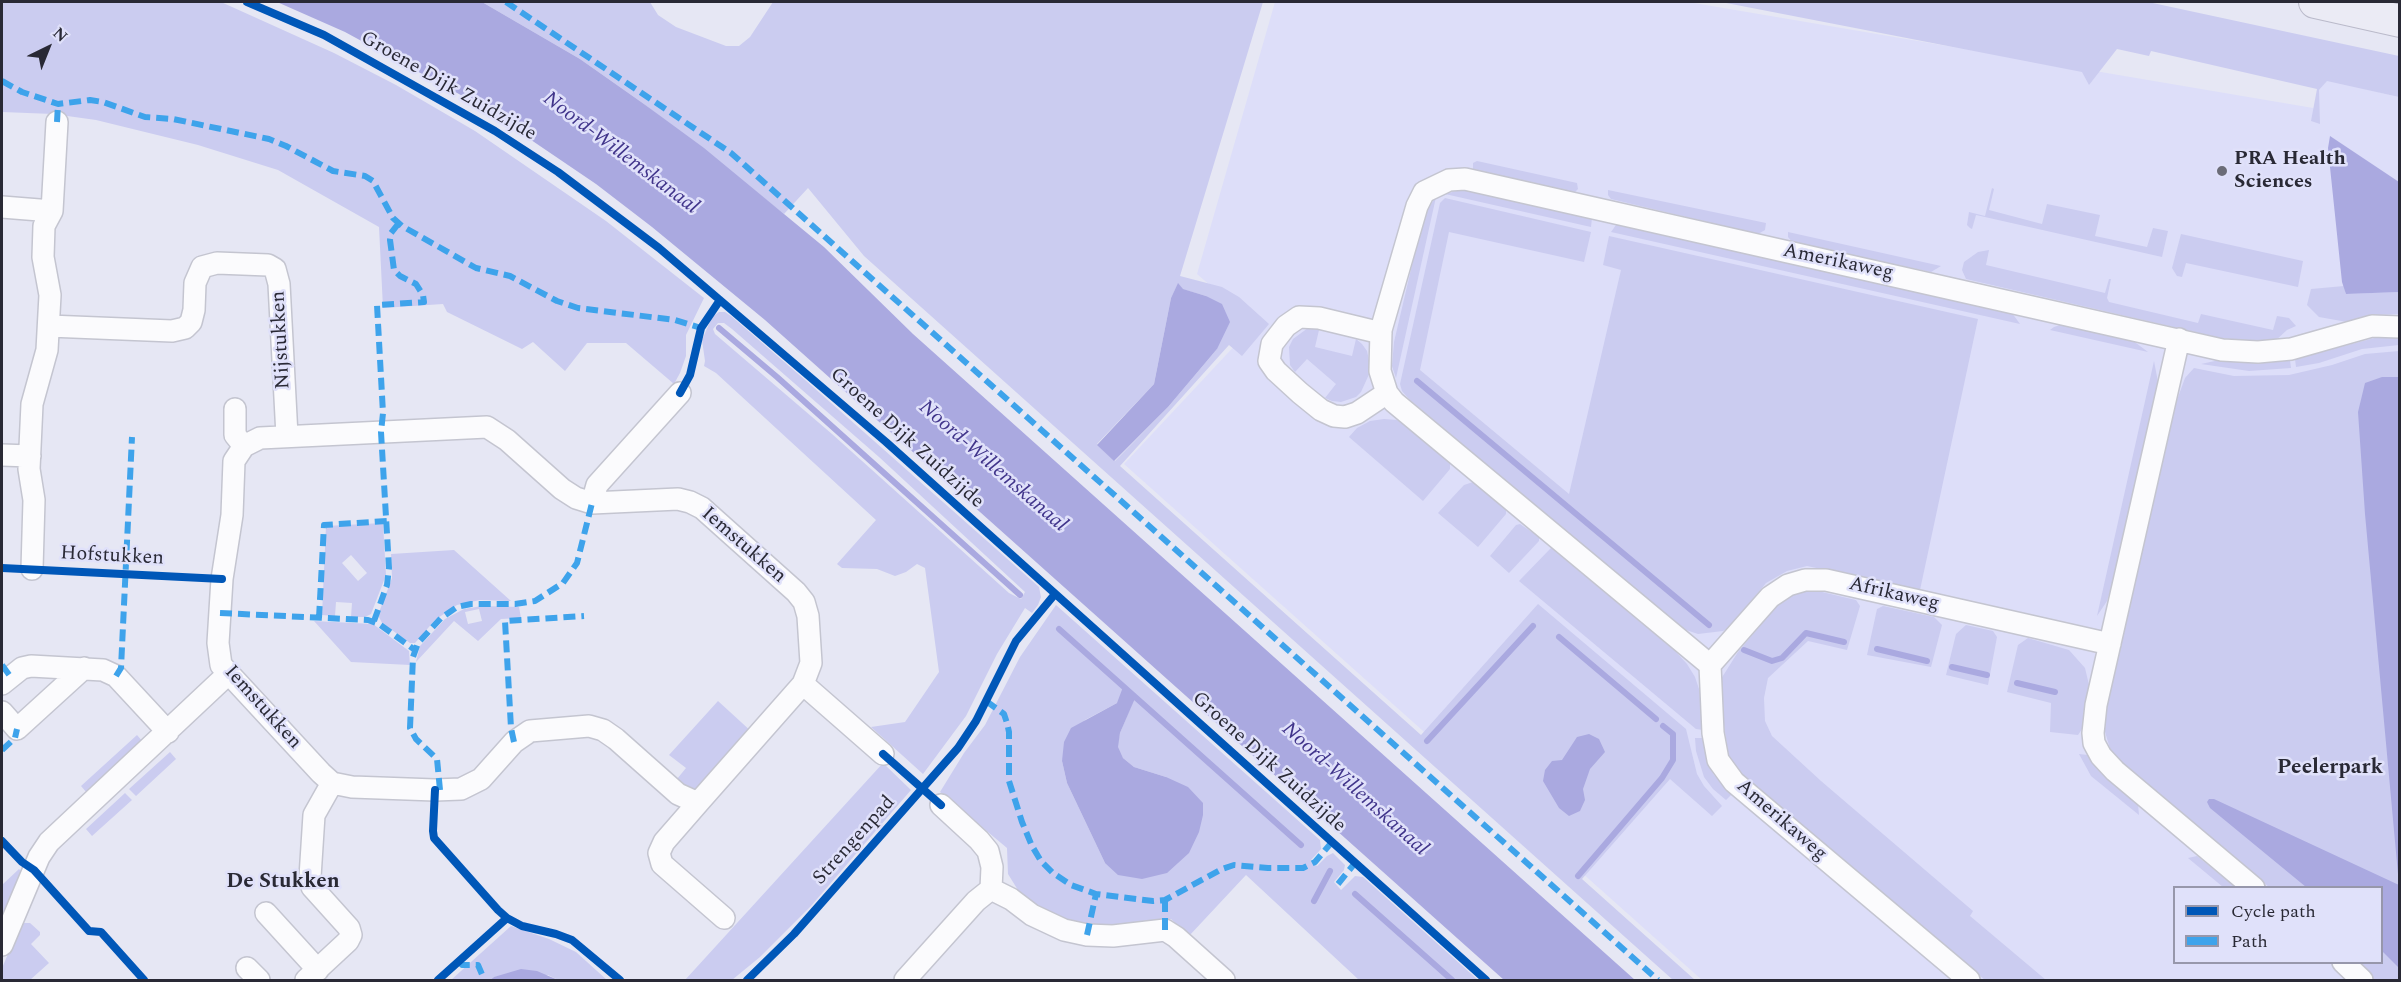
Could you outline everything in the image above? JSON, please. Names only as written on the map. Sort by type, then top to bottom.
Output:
[{"type":"highway","points":[[2315,2],[2400,21]]},
{"type":"street","points":[[32,569],[34,500],[30,456],[32,404],[47,350],[50,294],[44,266],[44,226],[52,211],[57,122]]},
{"type":"street","name":"Amerikaweg","points":[[1387,393],[1380,371],[1381,333],[1417,206],[1424,192],[1449,180],[1465,179],[2222,350],[2258,352],[2291,349],[2372,326],[2400,327]]},
{"type":"street","points":[[2,207],[52,211]]},
{"type":"street","name":"Nijstukken","points":[[49,326],[172,331],[185,328],[191,322],[195,283],[202,267],[217,263],[268,266],[275,269],[279,284],[287,436]]},
{"type":"street","points":[[1381,333],[1319,318],[1299,317],[1286,326],[1272,344],[1269,361],[1276,371],[1300,393],[1321,410],[1334,416],[1345,417],[1357,413],[1387,393],[1394,402],[1710,664]]},
{"type":"street","points":[[2179,339],[2094,718],[2094,743],[2101,756],[2115,771],[2252,886]]},
{"type":"street","points":[[592,503],[597,485],[680,393]]},
{"type":"street","points":[[235,409],[235,435],[244,446]]},
{"type":"street","name":"Iemstukken","points":[[332,783],[221,665],[219,654],[222,579],[232,515],[234,460],[244,446],[260,438],[487,427],[507,440],[562,489],[576,498],[592,503],[678,499],[702,508],[796,592],[804,602],[808,616],[812,663],[803,684],[663,842],[659,853],[662,864],[724,918]]},
{"type":"street","points":[[2,455],[30,456]]},
{"type":"street","name":"Afrikaweg","points":[[1710,664],[1770,597],[1788,585],[1804,580],[1826,580],[2110,644]]},
{"type":"street","name":"Amerikaweg","points":[[1710,664],[1712,724],[1718,760],[1734,782],[1969,981]]},
{"type":"street","points":[[2,684],[22,668],[32,666],[84,668],[113,674],[168,732]]},
{"type":"street","points":[[2,712],[17,729],[84,668]]},
{"type":"street","points":[[2,945],[39,857],[49,842],[228,674]]},
{"type":"street","points":[[803,684],[883,754]]},
{"type":"street","points":[[266,913],[312,975],[348,941],[351,935],[349,928],[312,887],[310,877],[314,815],[332,783],[352,787],[461,789],[481,779],[514,742],[530,731],[589,726],[603,730],[616,738],[678,794],[698,803]]},
{"type":"street","points":[[941,805],[980,840],[988,851],[992,867],[991,889]]},
{"type":"street","points":[[905,981],[976,900],[991,889]]},
{"type":"street","points":[[991,889],[1011,899],[1032,915],[1071,932],[1113,936],[1165,930],[1176,937],[1224,981]]},
{"type":"street","points":[[2344,964],[2362,981]]},
{"type":"shaded area","points":[[2,2],[221,2],[334,53],[396,85],[475,131],[606,221],[704,298],[686,335],[686,356],[674,384],[626,343],[587,343],[565,371],[533,342],[522,349],[447,312],[443,304],[383,308],[379,227],[278,170],[198,145],[96,120],[53,114],[2,112]]},
{"type":"shaded area","points":[[482,2],[650,2],[658,15],[676,27],[726,46],[739,46],[750,37],[773,2],[1263,2],[1180,276],[1222,287],[1239,297],[1269,324],[1242,356],[1229,345],[1120,466],[1421,735],[1538,604],[1686,729],[1697,774],[1704,786],[1722,806],[1712,816],[1670,779],[1582,879],[1695,980],[1673,980],[864,256],[808,188],[784,214],[644,104],[580,59]],"holes":[[[1178,284],[1182,289],[1206,296],[1217,349],[1168,407],[1115,461],[1097,444],[1154,384],[1171,298]]]},
{"type":"shaded area","name":"Peelerpark","points":[[1275,2],[1688,2],[2319,109],[2319,90],[2327,80],[2399,97],[2399,980],[1702,980],[1124,464],[1255,324],[1197,274]]},
{"type":"shaded area","points":[[1721,2],[2148,2],[2399,56],[2399,97],[2327,81],[2319,90],[2320,124],[2311,121],[2317,89],[2151,51],[2149,56],[2117,49],[2089,85],[2082,72]]},
{"type":"shaded area","points":[[1477,161],[1577,183],[1578,189],[1575,192],[1473,169],[1473,163]]},
{"type":"shaded area","points":[[1992,188],[1994,189],[1989,210],[2042,224],[2047,204],[2100,215],[2095,236],[2147,247],[2153,228],[2168,231],[2162,257],[1976,215],[1972,229],[1970,228],[1967,225],[1969,212],[1985,216]]},
{"type":"shaded area","points":[[1460,190],[1592,218],[1591,227],[1445,194]]},
{"type":"shaded area","points":[[1608,190],[1766,223],[1765,230],[1758,234],[1611,199]]},
{"type":"shaded area","points":[[1436,197],[1396,378],[1392,366],[1394,342],[1424,214]]},
{"type":"shaded area","points":[[1445,198],[1591,232],[1584,262],[1449,232],[1420,370],[1569,494],[1621,270],[1603,265],[1609,236],[1978,319],[1920,590],[1807,566],[1787,571],[1766,583],[1730,627],[1723,631],[1698,634],[1673,622],[1402,391],[1400,384],[1440,203]]},
{"type":"shaded area","points":[[1621,224],[2012,313],[2020,324],[1611,232],[1616,225]]},
{"type":"shaded area","points":[[1788,232],[1941,266],[1931,272],[1793,243],[1788,237]]},
{"type":"shaded area","points":[[2181,234],[2303,261],[2298,287],[2186,263],[2182,277],[2177,276],[2172,268]]},
{"type":"shaded area","points":[[1989,250],[1986,265],[2105,293],[2109,279],[2111,279],[2107,298],[2109,302],[2198,323],[2201,314],[2273,330],[2277,316],[2289,318],[2296,326],[2287,330],[2276,340],[2251,341],[2221,338],[1966,279],[1962,270],[1964,262],[1978,252]]},
{"type":"shaded area","points":[[2344,286],[2346,294],[2399,292],[2399,314],[2375,315],[2347,322],[2319,317],[2307,305],[2311,289]]},
{"type":"shaded area","points":[[719,312],[725,312],[731,316],[1039,587],[1041,597],[1038,605],[1032,613],[1025,608],[997,654],[966,716],[923,774],[871,727],[905,722],[939,672],[925,568],[917,564],[895,576],[877,569],[842,568],[837,564],[876,520],[716,373],[704,366],[702,340],[712,317]],"holes":[[[718,323],[724,323],[879,457],[1025,592],[1021,599],[1009,593],[832,434],[715,334],[713,329]]]},
{"type":"shaded area","points":[[2063,324],[2132,340],[2148,352],[2050,330]]},
{"type":"shaded area","points":[[1308,328],[1319,330],[1315,347],[1352,356],[1356,339],[1367,351],[1371,370],[1361,392],[1356,397],[1341,402],[1325,398],[1336,384],[1307,359],[1295,372],[1290,365],[1289,347],[1293,339]]},
{"type":"shaded area","points":[[2382,336],[2399,336],[2399,345],[2362,349],[2319,363],[2296,367],[2295,359]]},
{"type":"shaded area","points":[[2399,351],[2399,980],[2374,980],[2358,964],[2383,964],[2383,886],[2268,886],[2126,767],[2111,752],[2103,725],[2177,400],[2185,378],[2194,368],[2234,376],[2289,375],[2332,365],[2365,354]]},
{"type":"shaded area","points":[[2224,359],[2244,362],[2290,360],[2291,368],[2249,371],[2201,364]]},
{"type":"shaded area","points":[[2154,361],[2158,382],[2147,433],[2110,591],[2107,601],[2097,616]]},
{"type":"shaded area","points":[[1397,420],[1404,424],[1450,462],[1450,469],[1423,501],[1349,437],[1357,428],[1370,421]]},
{"type":"shaded area","points":[[1473,482],[1506,509],[1506,514],[1478,547],[1438,513],[1464,485]]},
{"type":"shaded area","points":[[383,523],[386,575],[371,614],[365,617],[351,617],[352,603],[336,602],[335,616],[322,615],[326,526]],"holes":[[[351,555],[367,573],[358,581],[342,563]]]},
{"type":"shaded area","points":[[1520,524],[1539,537],[1539,541],[1509,573],[1490,556],[1516,525]]},
{"type":"shaded area","points":[[1551,548],[1676,652],[1687,664],[1700,692],[1703,730],[1696,729],[1519,581]]},
{"type":"shaded area","points":[[454,550],[511,601],[480,600],[457,605],[435,620],[415,643],[410,643],[382,623],[378,615],[392,578],[391,554]]},
{"type":"shaded area","points":[[1803,590],[1856,600],[1860,606],[1847,650],[1808,641],[1768,678],[1764,698],[1765,721],[1772,736],[1973,911],[1970,916],[2046,980],[1985,980],[1750,782],[1733,765],[1729,758],[1724,725],[1721,679],[1738,652],[1776,607]]},
{"type":"shaded area","points":[[1056,605],[1320,840],[1321,849],[1311,860],[1317,866],[1333,853],[1345,865],[1344,870],[1334,882],[1341,890],[1355,876],[1363,877],[1478,980],[1359,980],[1246,875],[1189,936],[1171,919],[1110,928],[1066,922],[1021,895],[1008,874],[1007,848],[940,792],[964,753],[985,725],[1020,657]],"holes":[[[1117,703],[1132,704],[1117,747],[1123,758],[1134,767],[1166,777],[1105,863],[1067,783],[1062,761],[1085,720]]]},
{"type":"shaded area","points":[[482,606],[519,607],[521,618],[501,619],[478,641],[454,621],[416,662],[420,646],[445,619],[464,609]],"holes":[[[479,609],[482,621],[468,624],[465,612]]]},
{"type":"shaded area","points":[[1883,606],[1934,617],[1942,625],[1931,667],[1867,655],[1877,609]]},
{"type":"shaded area","points":[[314,621],[373,624],[409,651],[410,665],[351,662]]},
{"type":"shaded area","points":[[1966,625],[1993,631],[1997,637],[1988,685],[1946,675],[1956,634]]},
{"type":"shaded area","points":[[2028,638],[2069,650],[2085,668],[2089,685],[2082,729],[2078,735],[2050,732],[2051,703],[2007,692],[2018,645]]},
{"type":"shaded area","points":[[718,701],[753,733],[702,791],[688,790],[677,779],[686,768],[669,755]]},
{"type":"shaded area","points":[[137,735],[143,742],[87,793],[81,786]]},
{"type":"shaded area","points":[[1695,738],[1704,738],[1708,762],[1714,775],[1732,794],[1726,800],[1704,777],[1696,751]]},
{"type":"shaded area","points":[[170,752],[176,759],[136,796],[129,789]]},
{"type":"shaded area","points":[[2079,754],[2088,755],[2097,769],[2138,804],[2139,815],[2091,776]]},
{"type":"shaded area","points":[[883,763],[911,790],[811,906],[760,957],[732,980],[685,980]]},
{"type":"shaded area","points":[[125,793],[132,800],[92,836],[86,829]]},
{"type":"shaded area","points":[[2197,856],[2234,886],[2222,886],[2188,858]]},
{"type":"shaded area","points":[[19,869],[22,872],[2,921],[2,885]]},
{"type":"shaded area","points":[[30,923],[40,932],[31,944],[49,963],[30,980],[2,980],[2,968],[20,926]]},
{"type":"shaded area","points":[[511,926],[549,939],[576,952],[607,980],[558,980],[548,975],[494,977],[490,980],[451,980]]},
{"type":"water","name":"Noord-Willemskanaal","points":[[277,2],[482,2],[580,59],[644,104],[704,148],[824,247],[913,334],[1635,980],[1504,980],[765,320],[652,227],[596,184],[481,106],[345,32]]},
{"type":"water","points":[[2330,136],[2399,182],[2399,292],[2346,294],[2342,282],[2328,148]]},
{"type":"water","points":[[1178,283],[1183,289],[1222,304],[1230,322],[1217,349],[1168,407],[1114,461],[1097,445],[1154,384],[1171,298]]},
{"type":"water","points":[[2382,377],[2400,377],[2399,968],[2383,952],[2383,886],[2305,886],[2210,808],[2207,802],[2209,799],[2214,799],[2399,885],[2365,514],[2358,412],[2365,383]]},
{"type":"water","points":[[1123,687],[1136,696],[1120,733],[1118,747],[1123,758],[1134,767],[1188,787],[1203,803],[1199,832],[1189,853],[1167,873],[1142,879],[1118,875],[1105,863],[1067,783],[1062,761],[1064,742],[1071,728],[1117,703]]},
{"type":"water","points":[[1589,734],[1599,739],[1605,752],[1590,769],[1583,789],[1585,800],[1580,811],[1569,816],[1559,808],[1543,781],[1545,770],[1552,761],[1562,760],[1577,737]]},
{"type":"water","points":[[521,969],[537,971],[558,980],[490,980]]},
{"type":"waterway","points":[[719,328],[777,377],[1020,595]]},
{"type":"waterway","points":[[1417,381],[1709,625]]},
{"type":"waterway","points":[[1427,741],[1533,626]]},
{"type":"waterway","points":[[1059,629],[1301,845]]},
{"type":"waterway","points":[[1744,650],[1772,661],[1782,658],[1806,633],[1844,642]]},
{"type":"waterway","points":[[1559,637],[1656,719]]},
{"type":"waterway","points":[[1877,649],[1927,661]]},
{"type":"waterway","points":[[1952,667],[1987,675]]},
{"type":"waterway","points":[[2017,683],[2055,692]]},
{"type":"waterway","points":[[1578,876],[1662,778],[1673,760],[1673,734],[1663,726]]},
{"type":"waterway","points":[[1314,901],[1330,871]]},
{"type":"waterway","points":[[1355,894],[1452,980]]},
{"type":"marked path","points":[[506,2],[731,153],[1658,980]]},
{"type":"marked path","points":[[2,81],[22,92],[58,104],[90,100],[103,102],[145,117],[173,119],[269,139],[333,171],[365,176],[373,181],[393,218],[402,226],[476,268],[510,276],[557,301],[578,308],[675,320],[701,328]]},
{"type":"marked path","points":[[57,122],[58,104]]},
{"type":"marked path","points":[[374,621],[387,585],[389,568],[377,305],[424,302],[423,295],[416,284],[400,276],[394,270],[390,240],[391,233],[399,223]]},
{"type":"marked path","points":[[116,676],[121,668],[132,437]]},
{"type":"marked path","points":[[440,790],[437,759],[416,739],[410,728],[413,657],[418,643],[441,618],[457,607],[471,604],[515,604],[535,601],[563,583],[577,563],[592,503]]},
{"type":"marked path","points":[[319,618],[324,525],[387,521]]},
{"type":"marked path","points":[[220,613],[368,620],[379,624],[415,650]]},
{"type":"marked path","points":[[514,742],[511,728],[505,621],[584,616]]},
{"type":"marked path","points":[[2,665],[10,676]]},
{"type":"marked path","points":[[986,701],[1004,714],[1007,723],[1009,781],[1032,846],[1041,861],[1053,873],[1071,885],[1096,894],[1153,901],[1165,900],[1222,869],[1234,865],[1303,868],[1315,862],[1332,842]]},
{"type":"marked path","points":[[2,750],[15,738],[17,729]]},
{"type":"marked path","points":[[1338,884],[1355,863]]},
{"type":"marked path","points":[[1087,935],[1096,894]]},
{"type":"marked path","points":[[1165,900],[1165,930]]},
{"type":"marked path","points":[[459,962],[462,965],[478,965],[484,979]]},
{"type":"cycle path","name":"Groene Dijk Zuidzijde","points":[[247,2],[324,35],[495,131],[558,172],[659,248],[886,442],[1486,980]]},
{"type":"cycle path","points":[[680,393],[690,375],[701,328],[720,300]]},
{"type":"cycle path","name":"Hofstukken","points":[[2,568],[222,579]]},
{"type":"cycle path","name":"Strengenpad","points":[[747,980],[794,934],[958,748],[976,721],[1016,641],[1055,594]]},
{"type":"cycle path","points":[[883,754],[941,805]]},
{"type":"cycle path","points":[[435,790],[434,838],[498,910],[522,926],[572,940],[620,980]]},
{"type":"cycle path","points":[[2,841],[22,862],[34,870],[89,931],[101,932],[144,980]]},
{"type":"cycle path","points":[[438,980],[507,918]]},
{"type":"place","name":"PRA Health Sciences","points":[[2222,171]]},
{"type":"district","name":"Peelerpark","points":[[2330,769]]},
{"type":"district","name":"De Stukken","points":[[283,883]]}]
